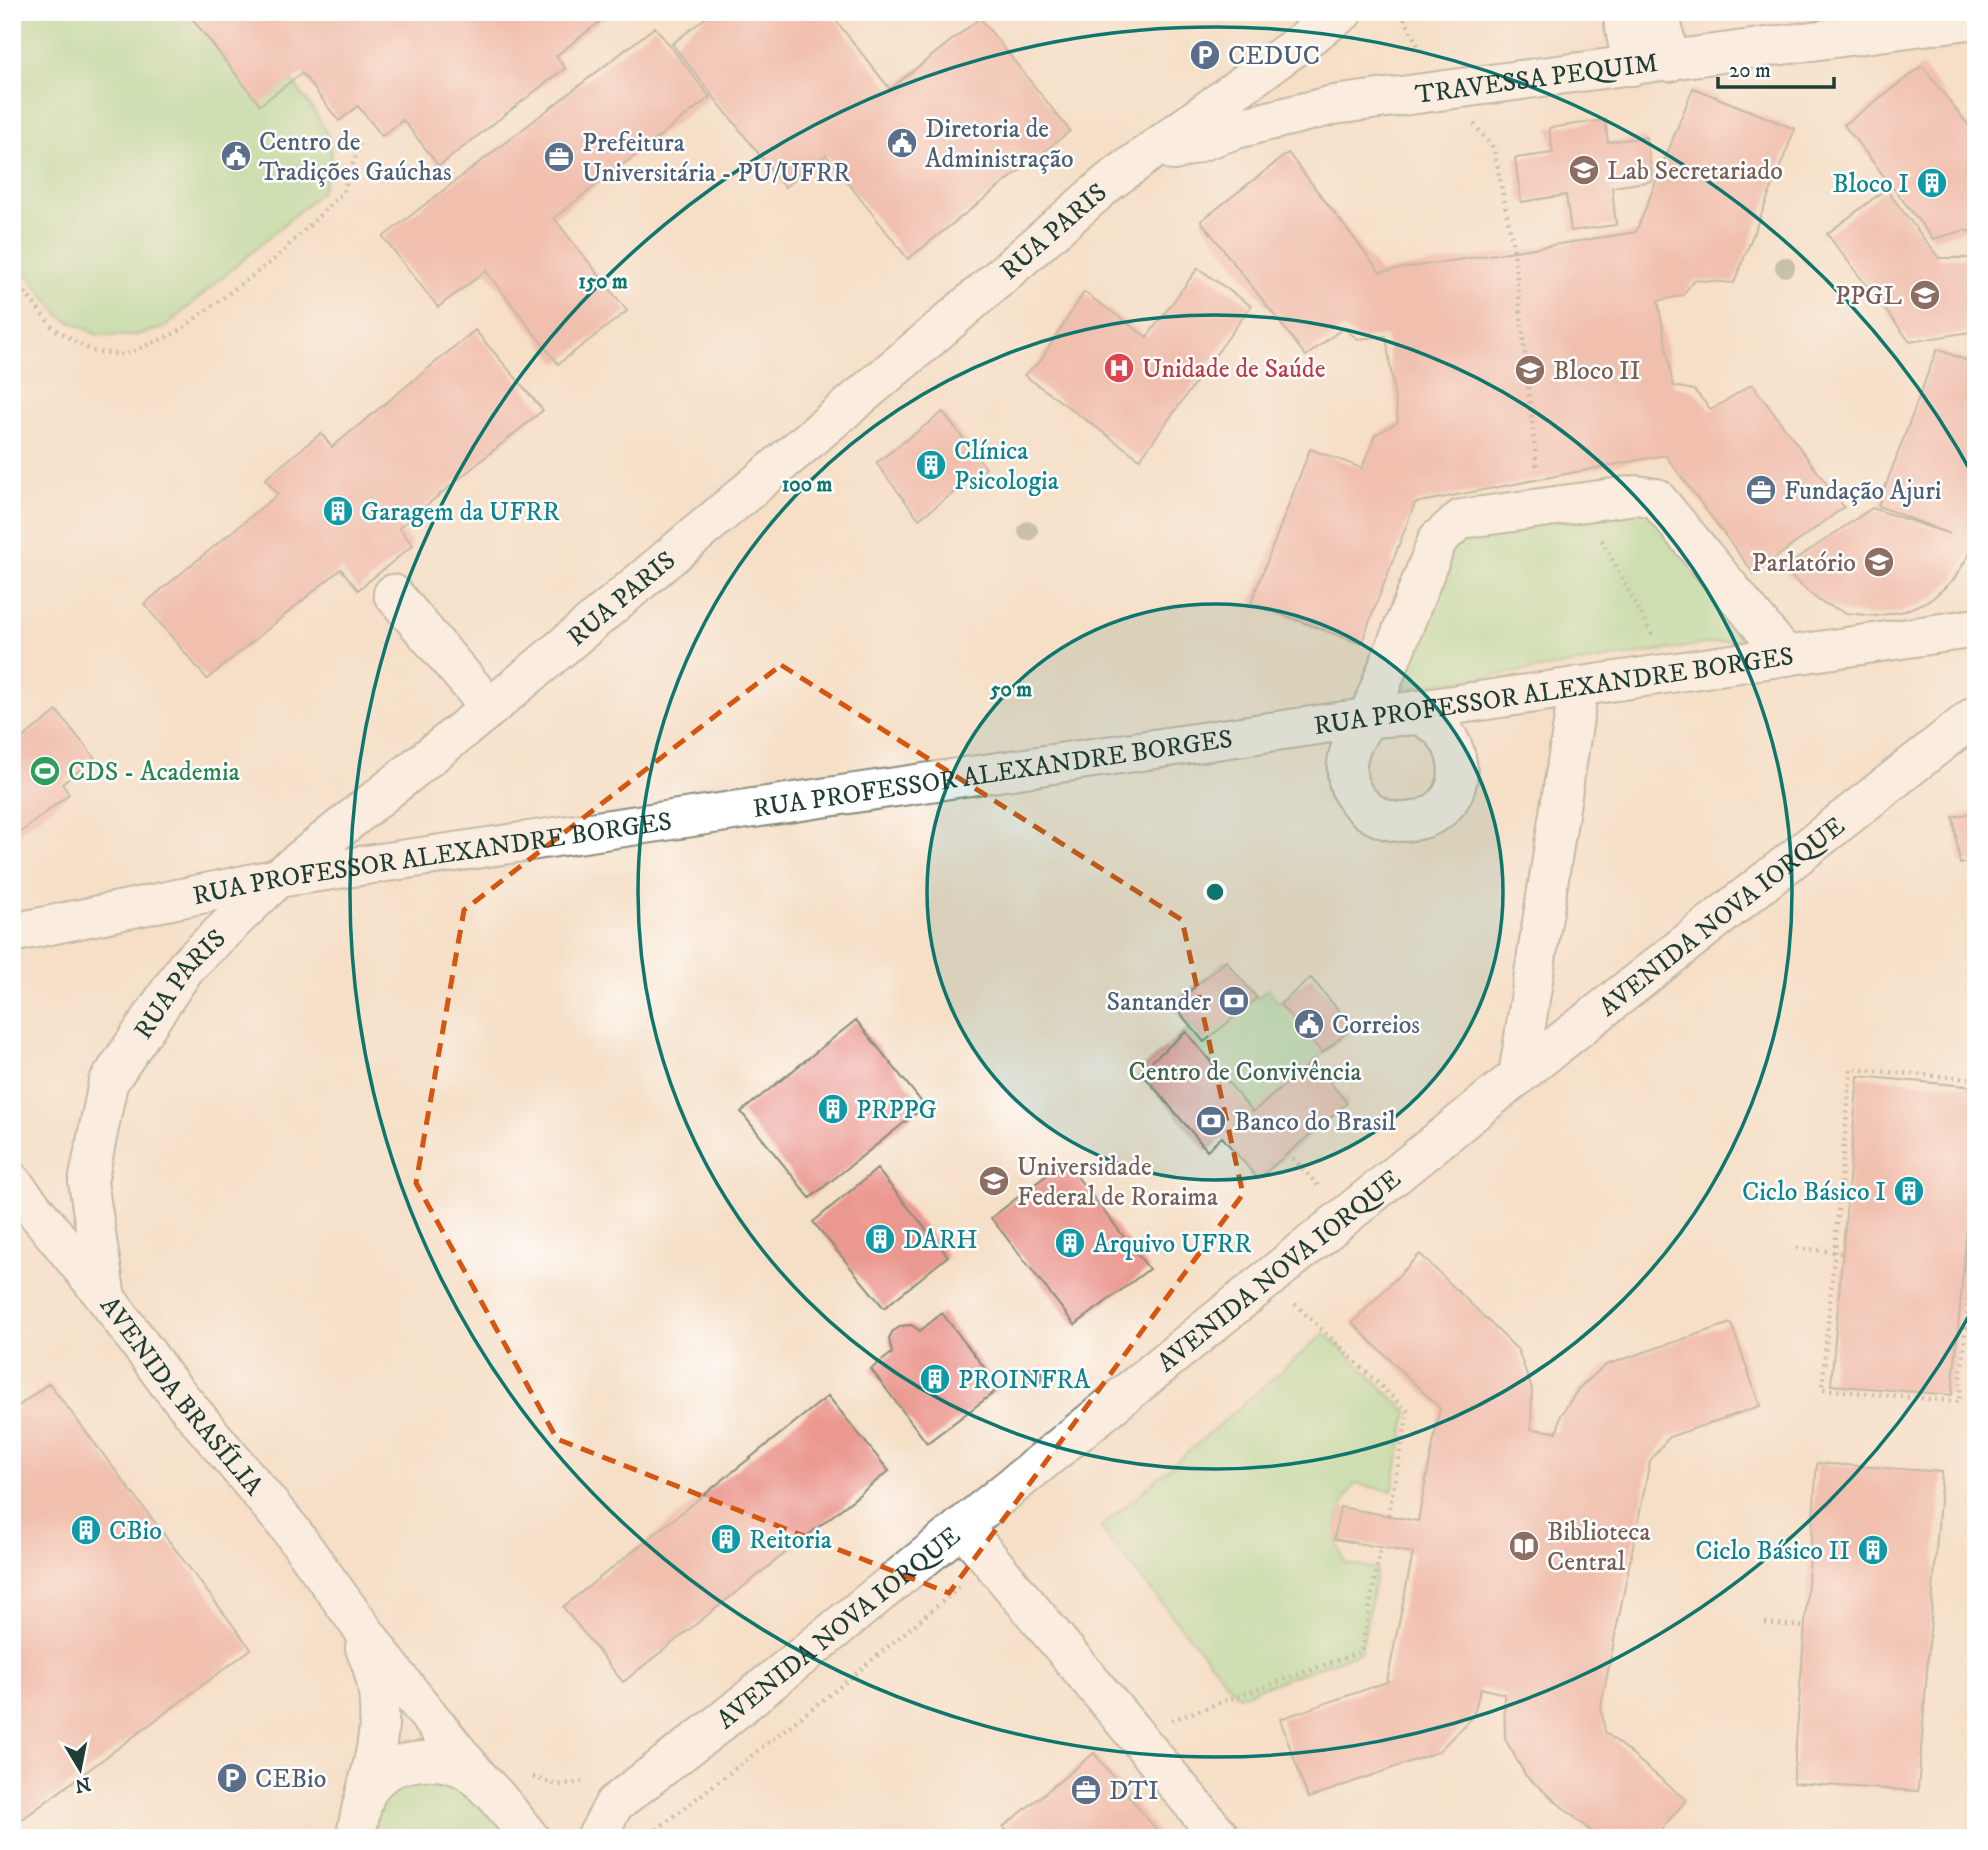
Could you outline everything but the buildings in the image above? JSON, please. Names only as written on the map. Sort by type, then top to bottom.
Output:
[{"type":"street","points":[[1622,12],[1651,64]]},
{"type":"street","points":[[1651,64],[1660,12]]},
{"type":"street","name":"TRAVESSA PEQUIM","points":[[1110,182],[1203,140],[1319,108],[1976,19]]},
{"type":"street","points":[[1319,108],[1269,114],[1264,108],[1260,92],[1265,77],[1330,22]]},
{"type":"street","name":"RUA PARIS","points":[[106,1298],[88,1182],[108,1083],[186,967],[278,878],[490,708],[930,338],[1110,182],[1330,22]]},
{"type":"street","points":[[1368,718],[1438,539],[1461,519],[1636,495],[1656,498],[1786,656]]},
{"type":"street","points":[[393,594],[490,708]]},
{"type":"street","name":"RUA PROFESSOR ALEXANDRE BORGES","points":[[12,933],[278,878],[1976,628]]},
{"type":"street","points":[[1518,1076],[1579,686]]},
{"type":"street","name":"AVENIDA NOVA IORQUE","points":[[596,1838],[614,1804],[1518,1076],[1976,715]]},
{"type":"street","name":"AVENIDA BRASÍLIA","points":[[12,1182],[106,1298],[169,1384],[290,1529],[348,1611],[487,1788]]},
{"type":"street","points":[[962,1526],[1221,1838]]},
{"type":"street","name":"AVENIDA BRASÍLIA","points":[[348,1611],[373,1665],[381,1696],[379,1742],[355,1838]]},
{"type":"street","points":[[365,1794],[395,1767],[420,1761],[447,1762],[468,1771],[487,1788],[530,1838]]},
{"type":"path","points":[[1401,12],[1430,68],[1494,149],[1514,251],[1544,507]]},
{"type":"path","points":[[12,276],[53,328],[92,351],[124,355],[176,333],[276,258],[344,192],[360,144]]},
{"type":"path","points":[[1595,527],[1658,648]]},
{"type":"path","points":[[1976,1079],[1851,1069],[1822,1389],[1959,1402],[1976,1212]]},
{"type":"path","points":[[1288,1153],[1345,1216]]},
{"type":"path","points":[[1797,1248],[1842,1253]]},
{"type":"path","points":[[1268,1279],[1408,1412],[1388,1516]]},
{"type":"path","points":[[1135,1734],[1361,1652],[1381,1547]]},
{"type":"path","points":[[1765,1623],[1805,1628]]},
{"type":"highlighted area","points":[[781,665],[1182,920],[1243,1194],[949,1593],[557,1439],[416,1183],[464,910]]},
{"type":"green space","points":[[12,12],[236,12],[302,94],[324,128],[329,140],[330,161],[320,193],[164,328],[132,336],[98,335],[61,317],[12,254]]},
{"type":"green space","points":[[1636,495],[1766,635],[1378,693],[1438,539]]},
{"type":"green space","name":"Centro de Convivência","points":[[1226,961],[1257,998],[1268,989],[1280,1004],[1311,978],[1353,1027],[1313,1062],[1347,1103],[1258,1179],[1223,1137],[1207,1150],[1140,1071],[1191,1027],[1173,1005]]},
{"type":"green space","points":[[1325,1333],[1408,1412],[1392,1491],[1355,1484],[1342,1504],[1336,1522],[1337,1541],[1345,1563],[1377,1569],[1361,1652],[1238,1696],[1100,1528]]},
{"type":"green space","points":[[420,1761],[530,1838],[355,1838],[365,1794]]},
{"type":"place","name":"CEDUC","points":[[1205,55]]},
{"type":"place","name":"Diretoria de Administração","points":[[902,143]]},
{"type":"place","name":"Centro de Tradições Gaúchas","points":[[236,156]]},
{"type":"place","name":"Prefeitura Universitária - PU/UFRR","points":[[559,157]]},
{"type":"place","name":"Lab Secretariado","points":[[1584,170]]},
{"type":"place","name":"Bloco I","points":[[1932,183]]},
{"type":"place","name":"PPGL","points":[[1925,295]]},
{"type":"place","name":"Unidade de Saúde","points":[[1119,368]]},
{"type":"place","name":"Bloco II","points":[[1530,370]]},
{"type":"place","name":"Clínica Psicologia","points":[[931,465]]},
{"type":"place","name":"Fundação Ajuri","points":[[1761,490]]},
{"type":"place","name":"Garagem da UFRR","points":[[338,511]]},
{"type":"place","name":"Parlatório","points":[[1879,562]]},
{"type":"place","name":"CDS - Academia","points":[[45,771]]},
{"type":"place","name":"Santander","points":[[1234,1001]]},
{"type":"place","name":"Correios","points":[[1309,1024]]},
{"type":"place","name":"PRPPG","points":[[833,1109]]},
{"type":"place","name":"Banco do Brasil","points":[[1211,1121]]},
{"type":"place","name":"Universidade Federal de Roraima","points":[[994,1181]]},
{"type":"place","name":"Ciclo Básico I","points":[[1909,1191]]},
{"type":"place","name":"DARH","points":[[880,1239]]},
{"type":"place","name":"Arquivo UFRR","points":[[1070,1243]]},
{"type":"place","name":"PROINFRA","points":[[935,1379]]},
{"type":"place","name":"CBio","points":[[86,1530]]},
{"type":"place","name":"Reitoria","points":[[726,1539]]},
{"type":"place","name":"Biblioteca Central","points":[[1524,1546]]},
{"type":"place","name":"Ciclo Básico II","points":[[1873,1550]]},
{"type":"place","name":"CEBio","points":[[232,1778]]},
{"type":"place","name":"DTI","points":[[1086,1790]]}]
